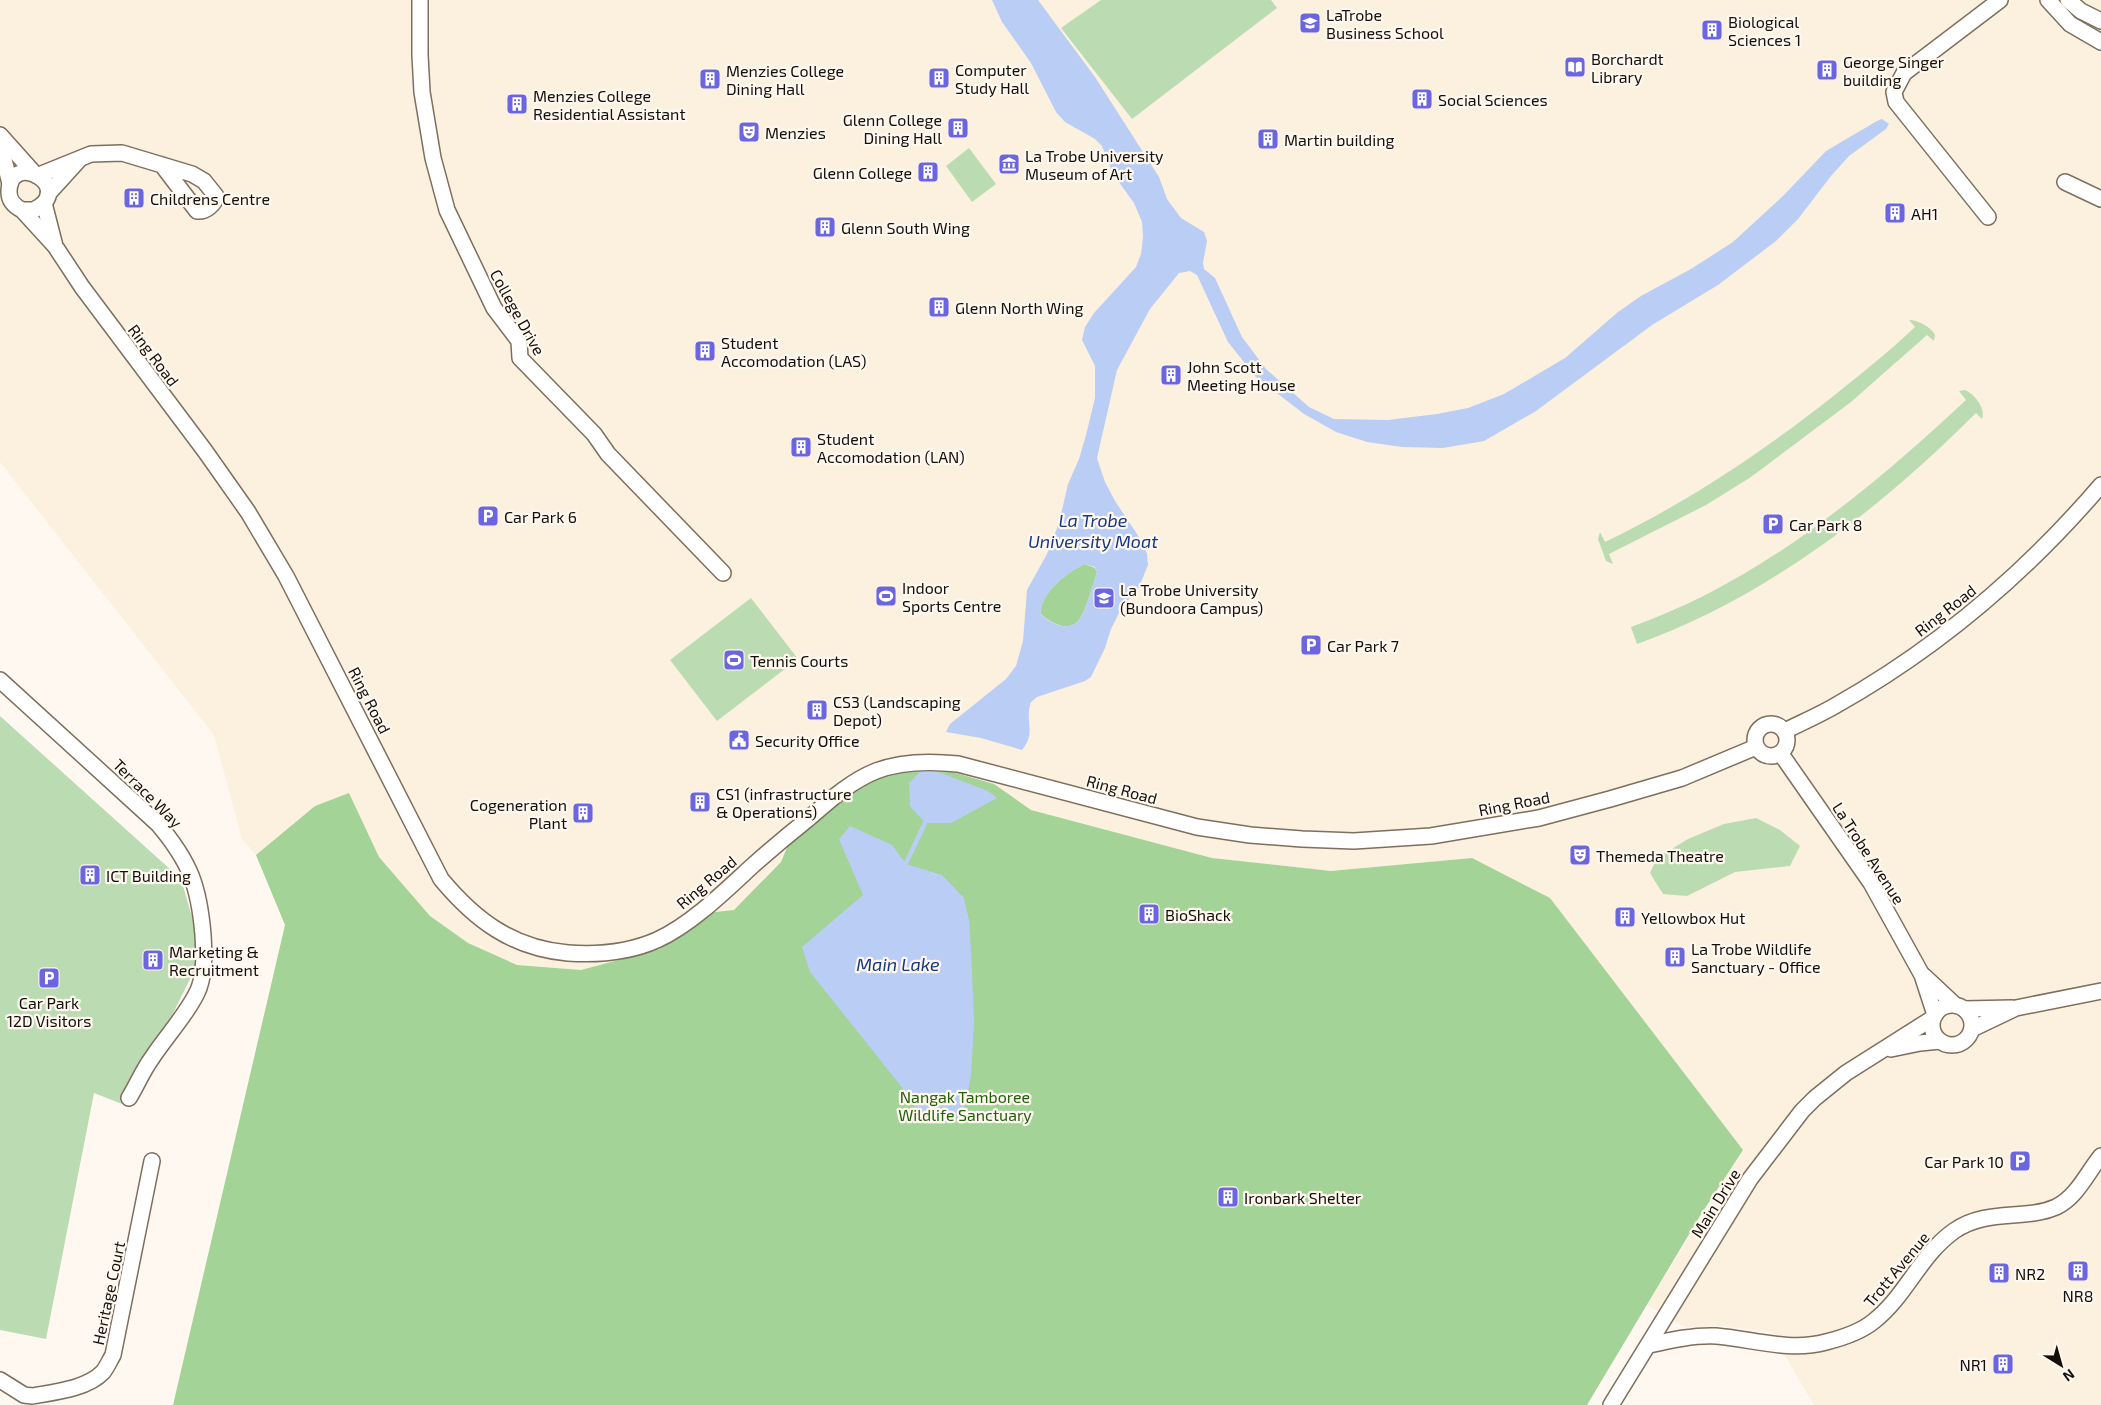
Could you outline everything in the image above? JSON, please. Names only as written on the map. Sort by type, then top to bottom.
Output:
[{"type":"street","name":"College Drive","points":[[420,0],[422,92],[433,158],[447,210],[494,308],[519,340],[520,358],[594,434],[608,454],[723,573]]},
{"type":"street","points":[[1988,217],[1896,102],[1894,92],[1904,73],[2000,0]]},
{"type":"street","points":[[2048,0],[2070,24],[2101,42]]},
{"type":"street","points":[[2068,0],[2081,11],[2101,21]]},
{"type":"street","points":[[2070,24],[2081,11]]},
{"type":"street","points":[[0,135],[46,183],[46,198]]},
{"type":"street","points":[[0,143],[10,184],[9,197],[55,246]]},
{"type":"street","points":[[10,184],[17,175],[28,172],[36,174],[100,153],[122,153],[162,166]]},
{"type":"street","points":[[22,210],[34,210],[81,158]]},
{"type":"street","points":[[2065,182],[2101,199]]},
{"type":"street","name":"Ring Road","points":[[46,198],[55,246],[82,287],[205,451],[264,538],[286,576],[441,878],[471,912],[490,926],[511,938],[537,948],[555,952],[584,954],[609,952],[657,940],[681,926],[840,791],[875,772],[911,763],[934,761],[958,764],[1197,827],[1293,839],[1354,841],[1432,836],[1539,818],[1682,778],[1756,747]]},
{"type":"street","name":"Ring Road","points":[[1785,731],[1832,708],[1930,645],[1996,593],[2033,559],[2101,485]]},
{"type":"street","name":"Terrace Way","points":[[0,680],[158,824],[178,850],[195,885],[200,903],[204,946],[203,966],[198,988],[150,1061],[130,1098]]},
{"type":"street","points":[[1773,724],[1785,731],[1787,744],[1781,754],[1769,757],[1759,752],[1756,747],[1756,733],[1763,726],[1773,724]]},
{"type":"street","name":"La Trobe Avenue","points":[[1781,754],[1871,883],[1922,975],[1934,1016]]},
{"type":"street","name":"La Trobe Avenue","points":[[1922,975],[1960,1007]]},
{"type":"street","points":[[1960,1007],[1972,1022],[1969,1036],[1958,1044],[1952,1045],[1940,1041],[1933,1031],[1934,1016],[1947,1006],[2016,1008],[2101,991]]},
{"type":"street","points":[[1972,1029],[2016,1008]]},
{"type":"street","name":"Main Drive","points":[[1611,1405],[1735,1202],[1772,1149],[1815,1098],[1846,1073],[1883,1051],[1934,1016]]},
{"type":"street","name":"Main Drive","points":[[1883,1051],[1940,1041]]},
{"type":"street","name":"Trott Avenue","points":[[1649,1345],[1679,1339],[1714,1336],[1801,1346],[1840,1338],[1866,1326],[1881,1316],[1934,1247],[1956,1230],[1979,1219],[2034,1212],[2056,1206],[2074,1193],[2101,1156]]},
{"type":"street","name":"Heritage Court","points":[[0,1380],[24,1395],[50,1393],[96,1378],[104,1371],[113,1355],[152,1161]]},
{"type":"street","name":"Heritage Court","points":[[29,1405],[50,1393]]},
{"type":"shaded area","name":"La Trobe University (Bundoora Campus)","points":[[0,0],[2101,0],[2101,1405],[1814,1405],[1771,1332],[1724,1326],[1685,1327],[1647,1305],[1743,1150],[1472,858],[1331,871],[1212,858],[1031,810],[994,784],[800,816],[781,862],[734,910],[706,913],[660,949],[581,970],[517,965],[468,943],[430,916],[379,857],[349,793],[315,806],[256,855],[242,839],[214,735],[0,462]]},
{"type":"green space","points":[[1101,0],[1271,0],[1277,8],[1132,119],[1061,28]]},
{"type":"green space","points":[[969,148],[996,184],[972,202],[946,166]]},
{"type":"green space","points":[[1909,320],[1913,320],[1931,329],[1935,335],[1934,341],[1927,335],[1851,402],[1751,477],[1706,505],[1609,554],[1613,564],[1606,561],[1598,539],[1600,532],[1605,542],[1636,526],[1696,493],[1781,436],[1836,394],[1915,327]]},
{"type":"green space","points":[[1965,390],[1979,402],[1983,415],[1982,419],[1976,413],[1939,449],[1861,516],[1776,576],[1731,602],[1685,625],[1637,644],[1631,627],[1678,608],[1723,585],[1767,560],[1809,531],[1890,468],[1966,400],[1959,391]]},
{"type":"green space","points":[[1085,564],[1095,568],[1097,572],[1088,602],[1081,617],[1077,622],[1067,626],[1061,626],[1050,621],[1041,614],[1044,599],[1063,578]]},
{"type":"green space","name":"Tennis Courts","points":[[751,598],[798,659],[717,721],[670,660]]},
{"type":"green space","points":[[0,716],[181,879],[194,924],[198,963],[127,1106],[94,1093],[46,1339],[0,1330]]},
{"type":"green space","name":"Nangak Tamboree Wildlife Sanctuary","points":[[890,768],[942,769],[994,784],[1031,810],[1212,858],[1331,871],[1472,858],[1550,898],[1743,1150],[1700,1216],[1587,1405],[173,1405],[285,925],[256,855],[315,806],[349,793],[379,857],[430,916],[468,943],[517,965],[581,970],[660,949],[706,913],[734,910],[781,862],[800,816]]},
{"type":"green space","points":[[1756,818],[1780,830],[1800,846],[1790,866],[1735,872],[1687,896],[1663,894],[1650,873],[1657,858],[1688,839],[1724,824]]},
{"type":"water","name":"La Trobe University Moat","points":[[992,0],[1038,0],[1095,77],[1159,177],[1167,199],[1181,218],[1204,232],[1207,241],[1203,263],[1204,269],[1215,278],[1242,337],[1266,369],[1309,407],[1334,419],[1388,420],[1437,414],[1468,408],[1504,394],[1565,358],[1618,312],[1641,296],[1691,269],[1733,242],[1783,196],[1826,151],[1877,121],[1882,119],[1889,124],[1886,129],[1849,156],[1798,219],[1776,241],[1718,285],[1652,325],[1536,411],[1484,441],[1443,448],[1402,447],[1367,442],[1336,432],[1304,414],[1256,377],[1228,342],[1197,275],[1190,271],[1179,273],[1150,309],[1117,370],[1097,458],[1105,482],[1115,501],[1143,543],[1148,565],[1139,587],[1121,609],[1091,677],[1085,681],[1037,697],[1031,702],[1029,709],[1029,738],[1022,750],[981,738],[946,732],[950,724],[1006,679],[1016,666],[1023,641],[1027,590],[1047,554],[1059,523],[1068,484],[1079,459],[1095,398],[1095,366],[1082,340],[1085,327],[1094,313],[1136,267],[1141,254],[1143,237],[1142,222],[1134,203],[1113,174],[1102,146],[1095,139],[1065,122],[1056,112],[1031,63],[1002,22]],"holes":[[[1085,564],[1095,567],[1097,572],[1090,595],[1083,613],[1077,622],[1072,625],[1061,626],[1041,614],[1044,599],[1056,584]]]},
{"type":"water","points":[[925,767],[988,791],[997,798],[951,823],[925,823],[910,806],[909,783]]},
{"type":"water","name":"Main Lake","points":[[850,826],[892,845],[906,864],[942,875],[964,898],[969,920],[974,1022],[971,1076],[963,1115],[945,1124],[924,1124],[908,1095],[810,972],[802,947],[863,895],[839,839]]},
{"type":"waterway","points":[[906,863],[925,823]]},
{"type":"place","name":"LaTrobe Business School","points":[[1310,23]]},
{"type":"place","name":"Biological Sciences 1","points":[[1712,30]]},
{"type":"place","name":"Borchardt Library","points":[[1575,67]]},
{"type":"place","name":"George Singer building","points":[[1827,70]]},
{"type":"place","name":"Computer Study Hall","points":[[939,78]]},
{"type":"place","name":"Menzies College Dining Hall","points":[[710,79]]},
{"type":"place","name":"Social Sciences","points":[[1422,99]]},
{"type":"place","name":"Menzies College Residential Assistant","points":[[517,104]]},
{"type":"place","name":"Glenn College Dining Hall","points":[[958,128]]},
{"type":"place","name":"Menzies","points":[[749,132]]},
{"type":"place","name":"Martin building","points":[[1268,139]]},
{"type":"place","name":"La Trobe University Museum of Art","points":[[1009,164]]},
{"type":"place","name":"Glenn College","points":[[928,172]]},
{"type":"place","name":"Childrens Centre","points":[[134,198]]},
{"type":"place","name":"AH1","points":[[1895,213]]},
{"type":"place","name":"Glenn South Wing","points":[[825,227]]},
{"type":"place","name":"Glenn North Wing","points":[[939,307]]},
{"type":"place","name":"Student Accomodation (LAS)","points":[[705,351]]},
{"type":"place","name":"John Scott Meeting House","points":[[1171,375]]},
{"type":"place","name":"Student Accomodation (LAN)","points":[[801,447]]},
{"type":"place","name":"Car Park 6","points":[[488,516]]},
{"type":"place","name":"Car Park 8","points":[[1773,524]]},
{"type":"place","name":"Indoor Sports Centre","points":[[886,596]]},
{"type":"place","name":"La Trobe University (Bundoora Campus)","points":[[1104,598]]},
{"type":"place","name":"Car Park 7","points":[[1311,645]]},
{"type":"place","name":"Tennis Courts","points":[[734,660]]},
{"type":"place","name":"CS3 (Landscaping Depot)","points":[[817,710]]},
{"type":"place","name":"Security Office","points":[[739,740]]},
{"type":"place","name":"CS1 (infrastructure & Operations)","points":[[700,802]]},
{"type":"place","name":"Cogeneration Plant","points":[[583,813]]},
{"type":"place","name":"Themeda Theatre","points":[[1580,855]]},
{"type":"place","name":"ICT Building","points":[[90,875]]},
{"type":"place","name":"BioShack","points":[[1149,914]]},
{"type":"place","name":"Yellowbox Hut","points":[[1625,917]]},
{"type":"place","name":"La Trobe Wildlife Sanctuary - Office","points":[[1675,957]]},
{"type":"place","name":"Marketing & Recruitment","points":[[153,960]]},
{"type":"place","name":"Car Park 12D Visitors","points":[[49,978]]},
{"type":"place","name":"Car Park 10","points":[[2020,1161]]},
{"type":"place","name":"Ironbark Shelter","points":[[1228,1197]]},
{"type":"place","name":"NR8","points":[[2078,1271]]},
{"type":"place","name":"NR2","points":[[1999,1273]]},
{"type":"place","name":"NR1","points":[[2003,1364]]}]
